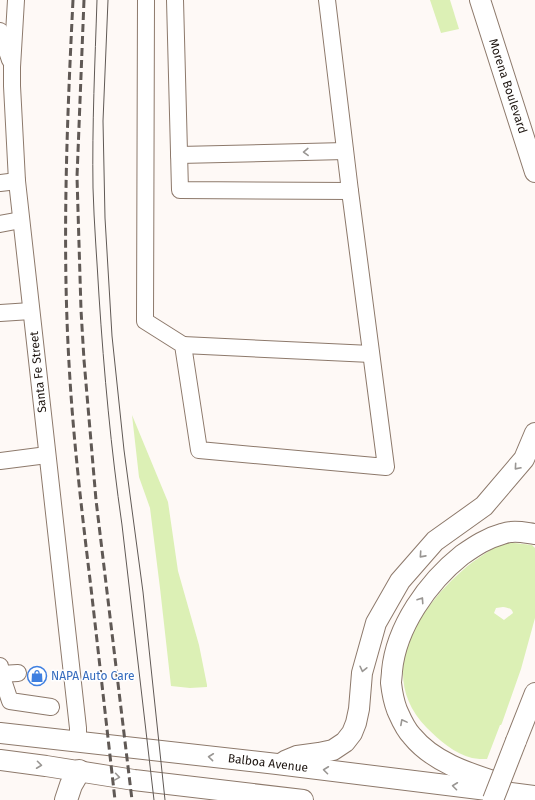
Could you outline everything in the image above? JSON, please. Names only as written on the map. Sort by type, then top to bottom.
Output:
[{"type":"highway","points":[[66,800],[71,785],[79,771]]},
{"type":"main road","name":"Morena Boulevard","points":[[480,0],[535,172]]},
{"type":"main road","points":[[277,764],[297,756],[332,750],[345,742],[352,733],[356,722],[359,709],[362,673],[376,623],[400,581],[435,541],[484,506],[524,458],[535,433]]},
{"type":"main road","points":[[535,534],[510,532],[492,537],[474,546],[455,561],[438,578],[421,599],[398,640],[393,661],[391,683],[395,703],[401,720],[411,736],[425,749],[444,762],[466,772],[535,796]]},
{"type":"main road","points":[[493,800],[535,693]]},
{"type":"main road","name":"Balboa Avenue","points":[[0,733],[277,764],[535,796]]},
{"type":"main road","points":[[0,760],[134,780],[303,800]]},
{"type":"street","name":"Santa Fe Street","points":[[16,0],[12,67],[6,87],[78,728],[78,742]]},
{"type":"street","points":[[146,0],[145,321],[183,345],[371,354]]},
{"type":"street","points":[[175,0],[180,190],[350,191]]},
{"type":"street","points":[[183,345],[199,450],[386,467],[350,191],[328,0]]},
{"type":"street","points":[[0,31],[12,67]]},
{"type":"street","points":[[179,155],[345,150]]},
{"type":"street","points":[[0,183],[17,181]]},
{"type":"street","points":[[0,224],[21,220]]},
{"type":"street","points":[[0,313],[31,311]]},
{"type":"street","points":[[0,461],[47,455]]},
{"type":"street","points":[[18,673],[0,671],[10,701],[51,707]]},
{"type":"green space","points":[[430,0],[450,0],[459,29],[441,33]]},
{"type":"green space","points":[[132,415],[168,502],[178,571],[199,645],[207,687],[190,688],[171,686],[150,508],[139,477]]},
{"type":"green space","points":[[506,542],[532,545],[535,548],[535,618],[521,669],[502,723],[487,759],[476,759],[453,750],[427,728],[412,708],[404,687],[403,665],[408,644],[418,624],[431,604],[446,586],[463,570],[476,559],[500,544]],"holes":[[[503,607],[511,609],[513,613],[504,620],[494,613],[496,608]]]},
{"type":"tram line","points":[[97,0],[93,117],[93,188],[101,325],[111,439],[154,800]]},
{"type":"tram line","points":[[108,0],[103,121],[105,218],[112,336],[124,450],[143,592],[165,800]]},
{"type":"railway","points":[[73,0],[66,182],[66,272],[69,363],[78,476],[115,800]]},
{"type":"railway","points":[[84,0],[77,177],[81,310],[96,500],[132,800]]},
{"type":"place","name":"NAPA Auto Care","points":[[37,676]]}]
